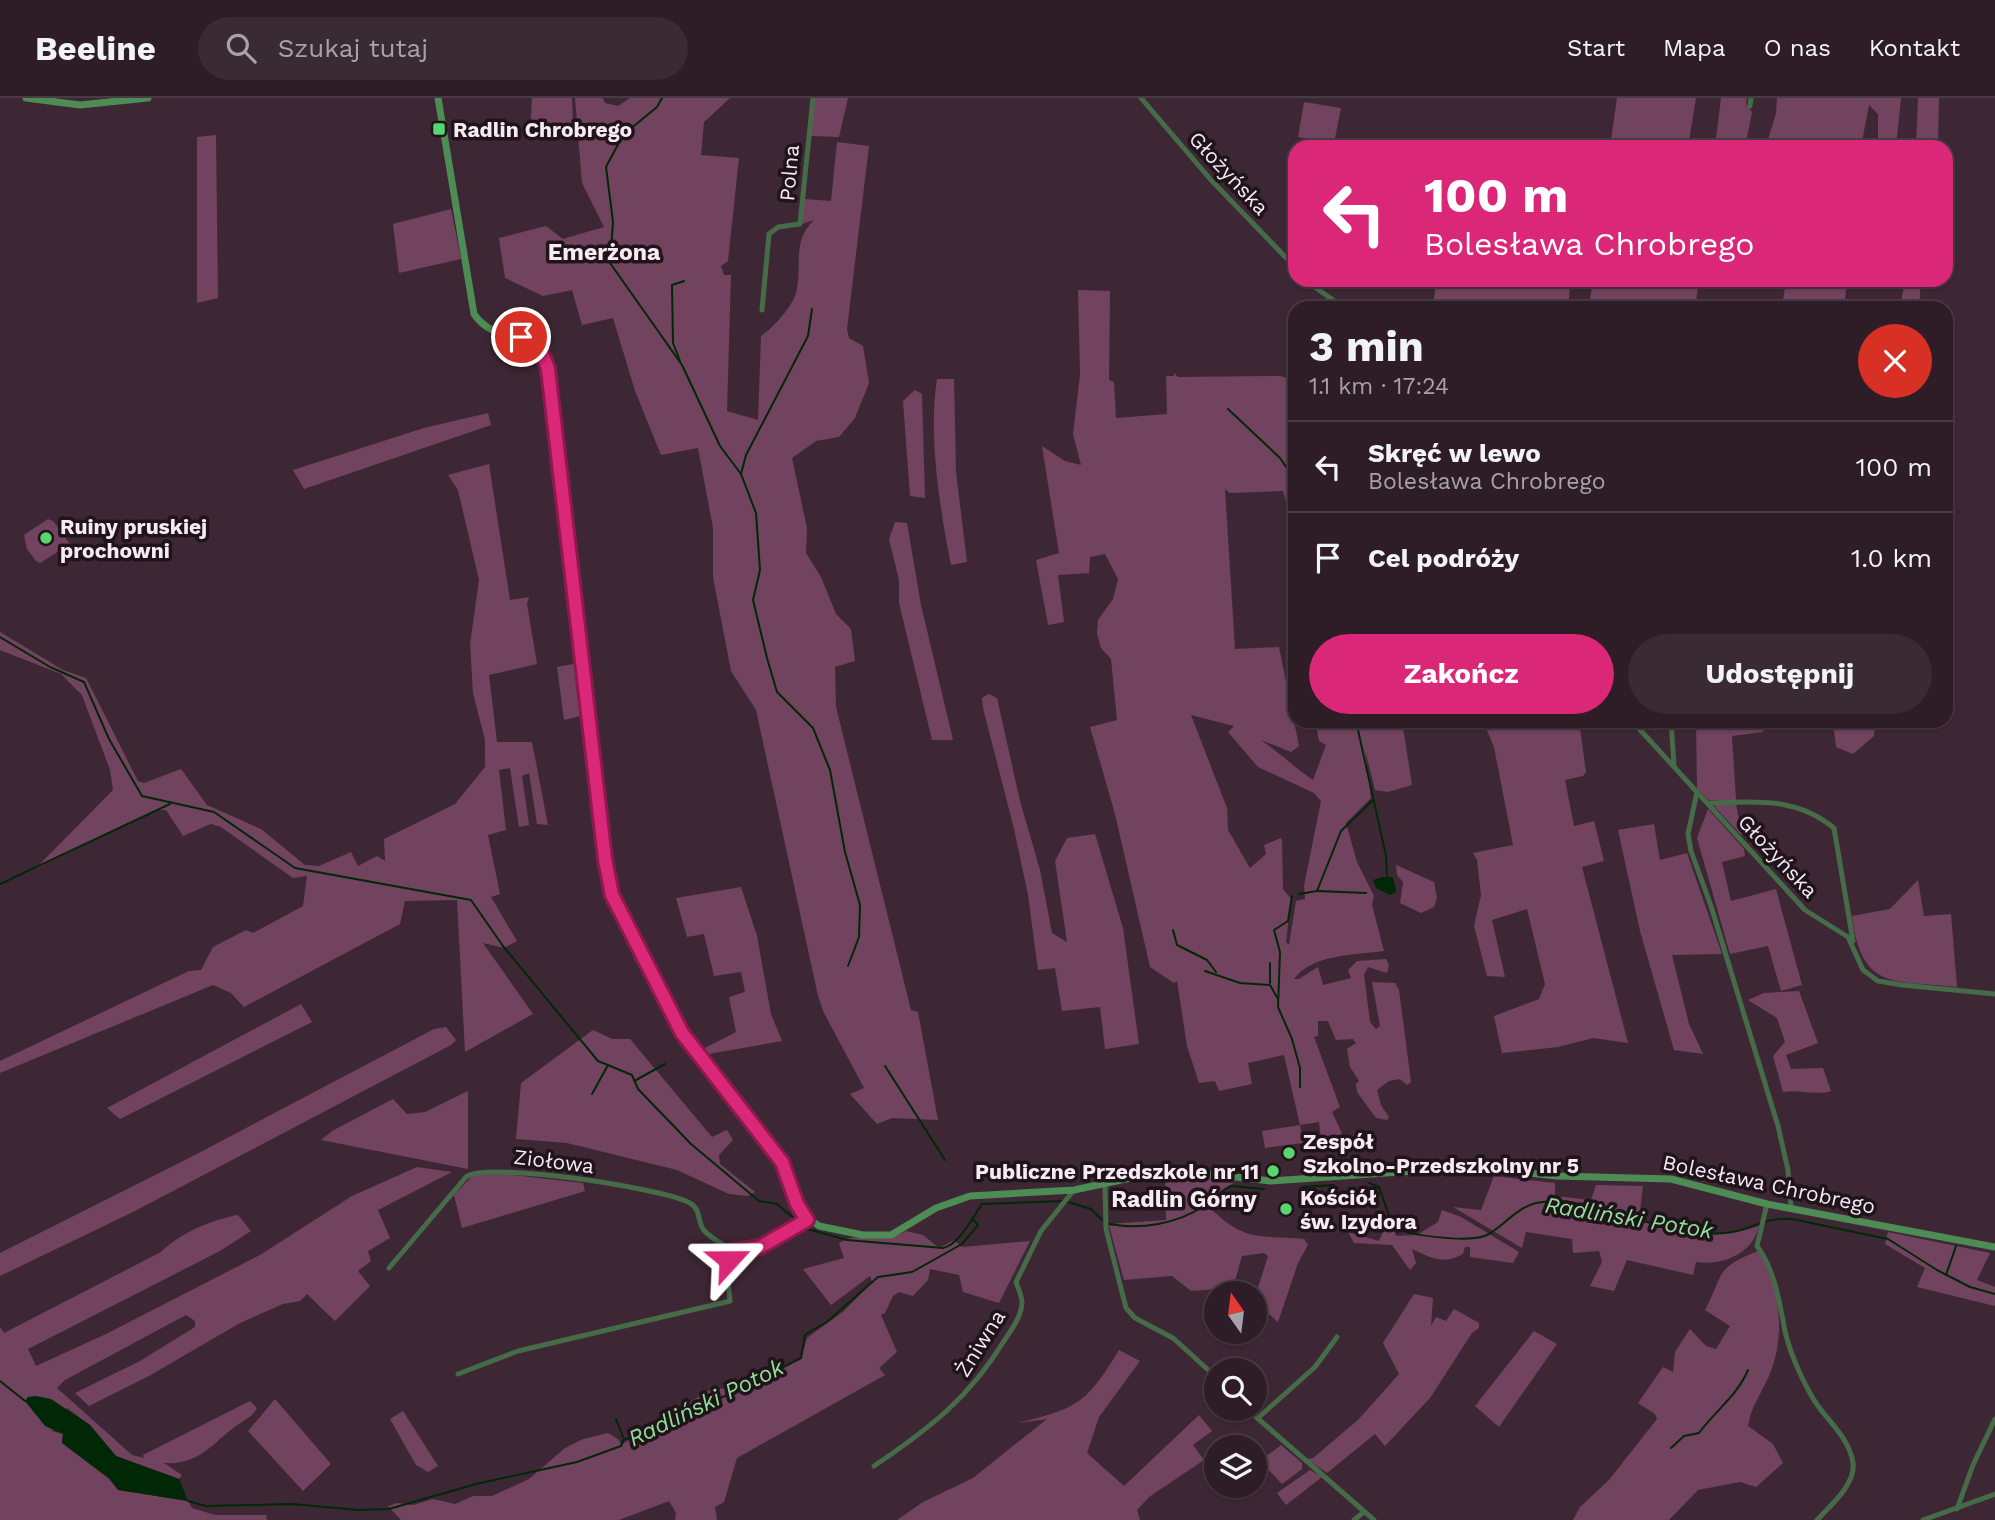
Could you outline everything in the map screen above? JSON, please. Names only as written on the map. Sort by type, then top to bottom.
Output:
[{"type":"street","points":[[26,98],[80,105],[148,98]]},
{"type":"street","points":[[438,98],[474,314],[489,330],[535,343],[544,355],[548,369],[605,859],[612,895],[682,1033],[782,1162],[797,1204],[807,1220],[760,1247],[733,1251],[727,1271],[730,1301],[518,1351],[458,1374]]},
{"type":"street","name":"Polna","points":[[762,310],[769,234],[778,227],[800,224],[813,98]]},
{"type":"street","name":"Głożyńska","points":[[1141,98],[1211,180],[1288,260]]},
{"type":"street","points":[[1750,106],[1751,98]]},
{"type":"street","points":[[1315,287],[1334,301]]},
{"type":"street","name":"Głożyńska","points":[[1639,728],[1805,910],[1848,937],[1863,970],[1878,981],[1995,994]]},
{"type":"street","points":[[1671,728],[1674,765]]},
{"type":"street","points":[[1697,792],[1688,834],[1691,851],[1711,906],[1778,1126],[1788,1170],[1791,1208]]},
{"type":"street","points":[[1707,803],[1795,805],[1816,814],[1834,828],[1853,944]]},
{"type":"street","name":"Bolesława Chrobrego","points":[[807,1220],[839,1231],[882,1236],[899,1232],[936,1208],[970,1196],[1074,1191],[1170,1172],[1271,1181],[1472,1167],[1557,1176],[1671,1180],[1767,1204],[1995,1247]]},
{"type":"street","name":"Ziołowa","points":[[389,1268],[466,1177],[473,1172],[496,1170],[621,1185],[689,1202],[698,1210],[706,1232],[733,1251]]},
{"type":"street","points":[[1105,1185],[1106,1228],[1126,1308],[1135,1318],[1173,1338],[1204,1366]]},
{"type":"street","name":"Żniwna","points":[[874,1466],[928,1430],[967,1393],[991,1363],[1015,1324],[1022,1302],[1016,1282],[1041,1231],[1074,1191]]},
{"type":"street","points":[[1767,1204],[1757,1246],[1775,1281],[1790,1347],[1813,1399],[1847,1445],[1854,1465],[1847,1485],[1817,1520]]},
{"type":"street","points":[[1267,1410],[1315,1367],[1337,1337]]},
{"type":"street","points":[[1957,1509],[1973,1465],[1995,1419]]},
{"type":"street","points":[[1261,1421],[1374,1520]]},
{"type":"street","points":[[1923,1520],[1995,1494]]},
{"type":"street","points":[[1354,1520],[1364,1512]]},
{"type":"shaded area","points":[[532,98],[572,98],[573,125],[530,137]]},
{"type":"shaded area","points":[[575,98],[603,98],[605,103],[618,106],[630,98],[730,98],[704,122],[701,155],[739,158],[728,261],[721,266],[724,275],[731,275],[727,411],[758,420],[761,336],[782,317],[796,293],[802,237],[814,220],[802,224],[804,199],[831,201],[837,142],[869,146],[847,329],[849,338],[863,346],[869,383],[855,418],[839,437],[816,441],[792,458],[807,528],[806,553],[821,577],[836,614],[851,629],[855,661],[835,667],[836,707],[911,1010],[918,1012],[938,1120],[892,1118],[877,1124],[850,1094],[864,1088],[824,1013],[818,996],[756,710],[731,671],[713,577],[713,528],[698,448],[661,455],[635,391],[613,318],[582,325],[572,290],[543,296],[505,278],[499,238],[546,226],[563,239],[604,227],[582,183]]},
{"type":"shaded area","points":[[815,98],[848,98],[839,137],[810,136]]},
{"type":"shaded area","points":[[1617,98],[1696,98],[1689,140],[1611,140]]},
{"type":"shaded area","points":[[1721,98],[1747,98],[1746,104],[1752,112],[1746,140],[1716,140]]},
{"type":"shaded area","points":[[1777,98],[1901,98],[1897,140],[1878,140],[1878,114],[1869,105],[1862,140],[1768,140],[1776,113]]},
{"type":"shaded area","points":[[1918,98],[1939,98],[1938,140],[1916,140]]},
{"type":"shaded area","points":[[1304,102],[1341,108],[1335,140],[1298,137]]},
{"type":"shaded area","points":[[216,135],[218,298],[197,303],[197,137]]},
{"type":"shaded area","points":[[451,209],[461,259],[399,273],[393,224]]},
{"type":"shaded area","points":[[1435,287],[1570,287],[1569,300],[1572,301],[1434,301]]},
{"type":"shaded area","points":[[1592,287],[1698,287],[1696,301],[1590,301]]},
{"type":"shaded area","points":[[1785,287],[1846,287],[1845,301],[1783,301]]},
{"type":"shaded area","points":[[1904,287],[1920,287],[1920,301],[1901,301]]},
{"type":"shaded area","points":[[1078,290],[1110,291],[1109,380],[1114,382],[1116,418],[1167,414],[1166,376],[1174,376],[1174,373],[1178,377],[1281,376],[1288,379],[1288,510],[1283,491],[1230,493],[1225,489],[1235,649],[1279,647],[1288,692],[1288,728],[1295,728],[1299,746],[1291,752],[1261,740],[1313,780],[1326,745],[1319,741],[1316,728],[1403,728],[1412,785],[1388,792],[1375,790],[1365,750],[1371,798],[1346,823],[1357,862],[1374,896],[1372,905],[1384,951],[1323,960],[1302,971],[1294,979],[1299,979],[1318,967],[1323,985],[1351,978],[1348,970],[1357,961],[1386,959],[1389,965],[1387,973],[1368,967],[1364,974],[1370,1022],[1376,1029],[1380,1026],[1372,982],[1395,983],[1399,990],[1411,1082],[1407,1085],[1400,1079],[1389,1081],[1377,1090],[1381,1105],[1389,1117],[1387,1120],[1376,1118],[1357,1092],[1356,1084],[1359,1081],[1350,1067],[1347,1049],[1356,1043],[1353,1039],[1336,1040],[1328,1021],[1318,1021],[1318,1036],[1314,1037],[1340,1107],[1332,1112],[1346,1142],[1322,1148],[1319,1122],[1300,1125],[1284,1055],[1248,1063],[1252,1084],[1219,1091],[1215,1081],[1199,1083],[1187,1046],[1177,981],[1174,983],[1150,967],[1115,814],[1090,727],[1117,720],[1111,659],[1101,648],[1097,634],[1098,620],[1113,599],[1118,579],[1105,554],[1090,557],[1089,573],[1058,575],[1064,622],[1048,625],[1036,560],[1059,553],[1042,446],[1065,461],[1081,465],[1073,434],[1080,375]],"holes":[[[1191,715],[1234,726],[1228,732],[1258,767],[1314,793],[1321,801],[1304,886],[1305,899],[1296,901],[1289,945],[1286,942],[1291,899],[1283,889],[1281,838],[1264,845],[1266,854],[1250,868],[1228,830],[1227,808]]]},
{"type":"shaded area","points":[[937,379],[954,379],[956,472],[967,562],[951,565],[939,497],[935,448]]},
{"type":"shaded area","points":[[915,390],[922,394],[925,498],[910,496],[903,401]]},
{"type":"shaded area","points":[[488,413],[491,425],[304,489],[293,470],[424,428]]},
{"type":"shaded area","points":[[489,464],[510,600],[529,597],[527,604],[537,664],[489,675],[497,742],[532,742],[548,825],[537,824],[529,773],[522,776],[529,825],[519,827],[510,768],[499,770],[506,830],[488,835],[500,894],[491,897],[517,941],[504,948],[483,943],[533,1014],[465,1052],[457,900],[405,901],[400,924],[244,1007],[231,993],[213,985],[0,1073],[0,1061],[189,971],[201,970],[213,947],[246,930],[253,933],[303,906],[307,876],[293,878],[221,827],[211,824],[183,836],[166,810],[158,810],[35,869],[113,790],[110,770],[82,695],[61,674],[0,650],[0,632],[63,670],[86,678],[138,781],[144,783],[181,769],[207,805],[261,829],[305,865],[319,866],[351,852],[358,866],[377,856],[385,861],[384,839],[455,804],[485,767],[485,740],[473,693],[470,644],[479,580],[458,490],[448,475]]},
{"type":"shaded area","points":[[48,519],[53,521],[70,544],[40,563],[27,549],[24,535]]},
{"type":"shaded area","points":[[895,522],[907,523],[921,605],[953,740],[932,740],[899,603],[899,580],[889,539]]},
{"type":"shaded area","points":[[578,663],[584,715],[564,720],[557,667]]},
{"type":"shaded area","points":[[989,694],[997,698],[1020,801],[1040,870],[1052,933],[1067,942],[1055,861],[1067,838],[1095,834],[1123,928],[1139,1044],[1105,1049],[1100,1007],[1062,1011],[1055,968],[1038,970],[1028,895],[983,708],[982,698]]},
{"type":"shaded area","points":[[1486,728],[1580,728],[1586,772],[1583,776],[1565,780],[1574,826],[1594,821],[1604,861],[1582,867],[1628,1043],[1593,1038],[1558,1047],[1502,1053],[1494,1016],[1539,999],[1545,984],[1527,909],[1492,920],[1505,977],[1487,976],[1474,926],[1481,895],[1477,860],[1473,853],[1513,845],[1494,747]]},
{"type":"shaded area","points":[[1696,728],[1763,728],[1763,732],[1732,736],[1736,800],[1708,800],[1697,788]]},
{"type":"shaded area","points":[[1834,728],[1875,728],[1874,736],[1853,754],[1836,747]]},
{"type":"shaded area","points":[[1736,804],[1742,836],[1714,806]]},
{"type":"shaded area","points":[[1708,809],[1744,849],[1745,856],[1722,862],[1731,901],[1776,889],[1802,985],[1781,991],[1768,946],[1730,954],[1697,838]]},
{"type":"shaded area","points":[[1654,824],[1660,860],[1687,853],[1722,954],[1672,955],[1689,1024],[1703,1054],[1674,1050],[1640,931],[1618,830]]},
{"type":"shaded area","points":[[1396,865],[1434,882],[1437,898],[1434,907],[1421,913],[1400,903],[1403,882],[1397,875]]},
{"type":"shaded area","points":[[1393,877],[1396,892],[1390,895],[1376,888],[1373,880]]},
{"type":"shaded area","points":[[1918,880],[1924,916],[1951,914],[1957,987],[1916,984],[1885,977],[1873,970],[1857,941],[1852,916],[1890,909]]},
{"type":"shaded area","points":[[741,887],[757,936],[771,1014],[782,1041],[703,1055],[699,1051],[736,1032],[729,997],[745,992],[741,972],[714,976],[704,934],[687,937],[676,898]]},
{"type":"shaded area","points":[[1799,991],[1818,1043],[1786,1055],[1791,1069],[1823,1068],[1831,1091],[1783,1092],[1773,1056],[1785,1042],[1777,1018],[1748,1000],[1764,993]]},
{"type":"shaded area","points":[[301,1004],[312,1022],[120,1119],[107,1108]]},
{"type":"shaded area","points":[[446,1027],[456,1040],[451,1045],[133,1212],[0,1276],[0,1253],[193,1156],[434,1029]]},
{"type":"shaded area","points":[[593,1030],[612,1039],[630,1039],[712,1137],[727,1130],[733,1140],[719,1155],[720,1164],[755,1192],[748,1196],[729,1194],[677,1170],[567,1143],[516,1139],[521,1083]]},
{"type":"shaded area","points":[[468,1091],[468,1169],[321,1140],[332,1131],[393,1099],[407,1114],[425,1112]]},
{"type":"shaded area","points":[[1300,1125],[1303,1143],[1265,1148],[1262,1131]]},
{"type":"shaded area","points":[[417,1167],[452,1172],[378,1210],[390,1238],[368,1251],[371,1261],[358,1271],[370,1286],[335,1321],[307,1294],[300,1301],[283,1304],[240,1323],[149,1376],[89,1406],[75,1393],[140,1361],[195,1327],[195,1321],[186,1315],[65,1380],[57,1388],[132,1455],[144,1458],[143,1455],[250,1401],[257,1408],[252,1415],[201,1454],[185,1461],[164,1463],[182,1475],[179,1479],[116,1456],[90,1425],[67,1408],[52,1431],[63,1434],[62,1443],[108,1478],[118,1490],[188,1501],[192,1508],[215,1515],[266,1515],[267,1520],[0,1520],[0,1327],[4,1333],[161,1252],[187,1233],[217,1220],[238,1215],[251,1231],[220,1251],[28,1349],[36,1366],[106,1334],[260,1255],[352,1196]]},
{"type":"shaded area","points":[[496,1173],[583,1183],[585,1191],[462,1228],[454,1195],[473,1175]]},
{"type":"shaded area","points":[[1188,1174],[1235,1181],[1209,1207],[1221,1218],[1252,1235],[1304,1239],[1308,1245],[1298,1263],[1278,1322],[1267,1312],[1267,1281],[1260,1281],[1268,1256],[1264,1253],[1242,1256],[1235,1281],[1204,1281],[1204,1290],[1191,1291],[1172,1276],[1124,1280],[1109,1226],[1119,1225],[1108,1224],[1166,1220],[1165,1177]]},
{"type":"shaded area","points":[[1494,1176],[1555,1183],[1555,1196],[1591,1200],[1596,1185],[1643,1186],[1639,1220],[1684,1232],[1729,1233],[1759,1226],[1756,1236],[1743,1251],[1726,1260],[1696,1262],[1693,1275],[1627,1260],[1614,1291],[1590,1286],[1602,1262],[1599,1251],[1573,1253],[1572,1239],[1526,1232],[1522,1248],[1453,1207],[1481,1210]]},
{"type":"shaded area","points":[[1442,1210],[1461,1217],[1519,1252],[1513,1263],[1470,1257],[1470,1247],[1465,1247],[1463,1254],[1443,1260],[1412,1249],[1416,1263],[1410,1270],[1392,1245],[1354,1243],[1348,1232],[1379,1241],[1385,1228],[1393,1227],[1396,1236],[1417,1235],[1438,1222]]},
{"type":"shaded area","points":[[906,1231],[923,1235],[939,1248],[954,1240],[962,1247],[1030,1241],[999,1303],[963,1292],[959,1275],[930,1269],[928,1280],[913,1296],[899,1292],[893,1296],[885,1313],[881,1315],[897,1352],[879,1368],[885,1375],[737,1458],[724,1502],[715,1507],[717,1520],[675,1520],[676,1513],[669,1501],[619,1520],[401,1520],[388,1506],[397,1503],[413,1505],[433,1499],[455,1504],[473,1496],[492,1496],[529,1479],[565,1448],[583,1439],[608,1433],[619,1440],[621,1445],[710,1390],[739,1387],[801,1359],[807,1338],[844,1311],[872,1282],[870,1276],[831,1305],[803,1269],[844,1258],[839,1243],[847,1239],[889,1237]]},
{"type":"shaded area","points":[[1888,1232],[1990,1253],[1977,1280],[1995,1287],[1995,1306],[1917,1287],[1925,1268],[1885,1244]]},
{"type":"shaded area","points":[[1758,1251],[1772,1281],[1779,1329],[1774,1361],[1748,1426],[1773,1444],[1783,1463],[1756,1487],[1740,1482],[1698,1490],[1669,1520],[1573,1520],[1580,1507],[1609,1480],[1657,1419],[1655,1414],[1638,1403],[1663,1367],[1673,1372],[1675,1352],[1690,1329],[1706,1346],[1716,1349],[1730,1326],[1705,1310],[1722,1273],[1734,1263]]},
{"type":"shaded area","points":[[1414,1294],[1433,1298],[1431,1326],[1436,1317],[1446,1321],[1454,1309],[1479,1323],[1479,1328],[1472,1333],[1430,1398],[1385,1446],[1375,1434],[1327,1473],[1307,1459],[1313,1458],[1358,1420],[1399,1374],[1383,1343]]},
{"type":"shaded area","points":[[1534,1331],[1557,1344],[1499,1427],[1475,1406]]},
{"type":"shaded area","points":[[1119,1350],[1140,1361],[1099,1417],[1087,1453],[1124,1486],[1199,1415],[1212,1431],[1193,1445],[1204,1460],[1149,1497],[1137,1510],[1140,1520],[897,1520],[923,1502],[973,1478],[1047,1419],[1018,1423],[1068,1408],[1098,1382]]},
{"type":"shaded area","points":[[28,1397],[51,1399],[90,1425],[116,1456],[179,1479],[188,1501],[118,1490],[110,1479],[62,1443],[63,1434],[45,1426],[25,1401]]},
{"type":"shaded area","points":[[275,1399],[331,1464],[303,1491],[248,1431]]},
{"type":"shaded area","points":[[403,1411],[438,1466],[428,1472],[416,1465],[390,1419]]},
{"type":"shaded area","points":[[1281,1445],[1302,1463],[1302,1469],[1282,1484],[1267,1468],[1267,1456]]},
{"type":"shaded area","points":[[1310,1470],[1322,1477],[1286,1505],[1277,1493]]},
{"type":"waterway","points":[[662,98],[657,107],[623,135],[606,167],[613,222],[610,263],[682,365],[720,446],[741,474],[756,513],[760,570],[753,600],[767,658],[777,692],[813,728],[830,770],[845,852],[860,905],[859,937],[848,966]]},
{"type":"waterway","points":[[680,361],[673,343],[672,285],[684,281]]},
{"type":"waterway","points":[[741,474],[746,455],[808,336],[812,309]]},
{"type":"waterway","points":[[1228,409],[1280,458],[1288,470]]},
{"type":"waterway","points":[[0,637],[50,667],[84,682],[109,739],[142,796],[214,812],[295,868],[471,900],[503,946],[598,1061],[632,1075],[638,1089],[691,1144],[759,1201],[777,1204],[796,1220]]},
{"type":"waterway","points":[[1358,728],[1386,856],[1387,877]]},
{"type":"waterway","points":[[1299,894],[1317,891],[1341,831],[1373,800]]},
{"type":"waterway","points":[[0,884],[170,804]]},
{"type":"waterway","points":[[1318,891],[1366,893]]},
{"type":"waterway","points":[[1292,896],[1288,921],[1274,930],[1280,952],[1278,1007],[1292,1039],[1300,1068],[1300,1087]]},
{"type":"waterway","points":[[1173,930],[1177,945],[1207,960],[1216,972]]},
{"type":"waterway","points":[[1270,963],[1270,983]]},
{"type":"waterway","points":[[1205,971],[1240,983],[1270,985],[1278,999]]},
{"type":"waterway","points":[[636,1080],[665,1064]]},
{"type":"waterway","points":[[592,1094],[608,1065]]},
{"type":"waterway","points":[[885,1066],[945,1160]]},
{"type":"waterway","name":"Radliński Potok","points":[[1369,1183],[1379,1187],[1393,1227],[1425,1236],[1467,1238],[1487,1235],[1529,1205],[1552,1201],[1570,1202],[1661,1226],[1701,1233],[1733,1232],[1772,1220],[1792,1219],[1888,1239],[1970,1287],[1995,1294]]},
{"type":"waterway","name":"Radliński Potok","points":[[1302,1187],[1334,1185]]},
{"type":"waterway","name":"Radliński Potok","points":[[1107,1223],[1131,1226],[1157,1224],[1193,1212],[1231,1186],[1264,1189]]},
{"type":"waterway","points":[[804,1228],[847,1240],[943,1248],[955,1242],[982,1204],[1063,1201]]},
{"type":"waterway","name":"Radliński Potok","points":[[1068,1202],[1091,1209],[1102,1220]]},
{"type":"waterway","name":"Radliński Potok","points":[[188,1501],[206,1506],[292,1504],[358,1510],[389,1509],[476,1484],[577,1462],[621,1446],[624,1439],[646,1437],[669,1420],[685,1417],[692,1410],[739,1390],[801,1358],[805,1335],[828,1321],[878,1277],[912,1272],[962,1244],[978,1225],[972,1218]]},
{"type":"waterway","points":[[1946,1275],[1956,1246]]},
{"type":"waterway","points":[[1671,1448],[1684,1436],[1699,1433],[1732,1395],[1748,1370]]},
{"type":"waterway","points":[[0,1381],[25,1401]]},
{"type":"waterway","points":[[616,1419],[623,1437]]},
{"type":"place","name":"Radlin Chrobrego","points":[[439,129]]},
{"type":"place","name":"Ruiny pruskiej prochowni","points":[[46,538]]},
{"type":"place","name":"Zespół Szkolno-Przedszkolny nr 5","points":[[1289,1153]]},
{"type":"place","name":"Publiczne Przedszkole nr 11","points":[[1273,1171]]},
{"type":"place","name":"Kościół św. Izydora","points":[[1286,1209]]},
{"type":"district","name":"Emerżona","points":[[604,252]]},
{"type":"district","name":"Radlin Górny","points":[[1184,1199]]},
{"type":"route","points":[[521,337],[540,348],[548,369],[570,572],[605,859],[612,895],[682,1033],[782,1162],[789,1174],[797,1204],[807,1220],[760,1247],[733,1251],[729,1260]]}]
